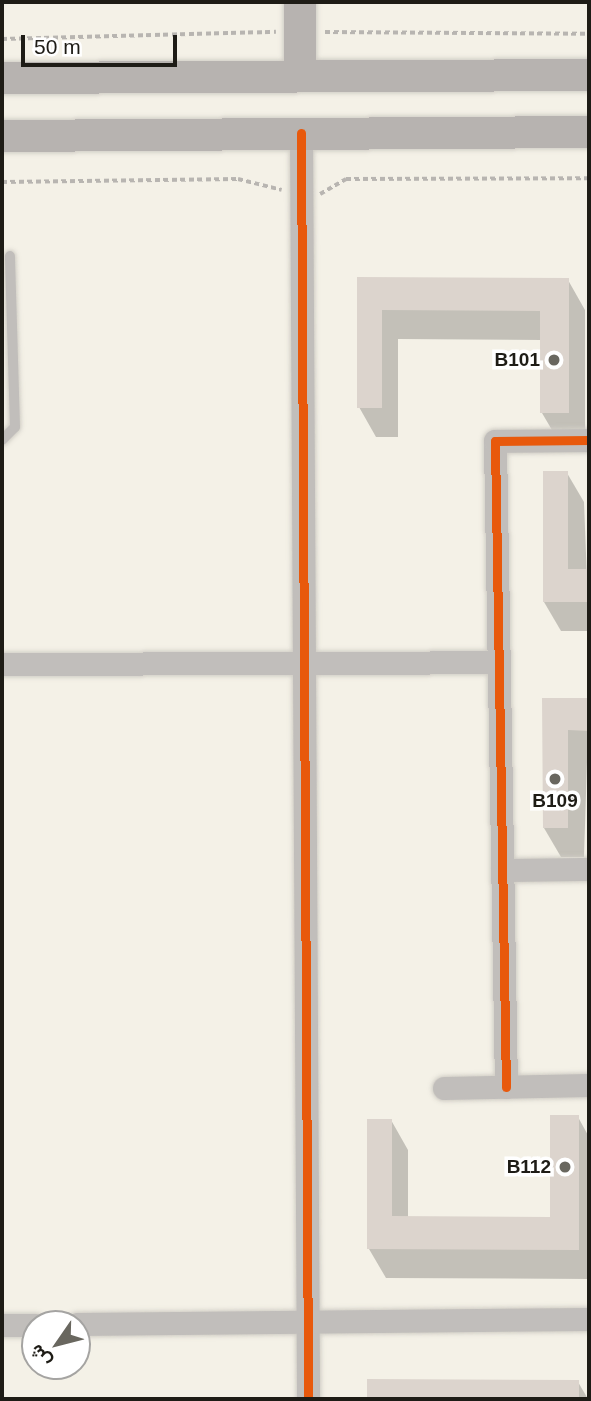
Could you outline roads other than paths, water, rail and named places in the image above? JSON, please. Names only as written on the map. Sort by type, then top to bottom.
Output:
[{"type":"street","points":[[300,2],[300,76]]},
{"type":"street","points":[[2,78],[589,75]]},
{"type":"street","points":[[2,136],[589,132]]},
{"type":"street","points":[[301,133],[308,1399]]},
{"type":"street","points":[[506,1087],[495,441],[589,440]]},
{"type":"street","points":[[2,664],[498,662]]},
{"type":"street","points":[[502,870],[589,869]]},
{"type":"street","points":[[443,1088],[589,1085]]},
{"type":"street","points":[[91,1324],[589,1319]]},
{"type":"street","points":[[2,1325],[21,1325]]},
{"type":"lane","points":[[2,440],[15,427],[8,382],[6,331],[5,276],[10,256]]},
{"type":"place","name":"B101","points":[[554,360]]},
{"type":"place","name":"B109","points":[[555,779]]},
{"type":"place","name":"B112","points":[[565,1167]]}]
